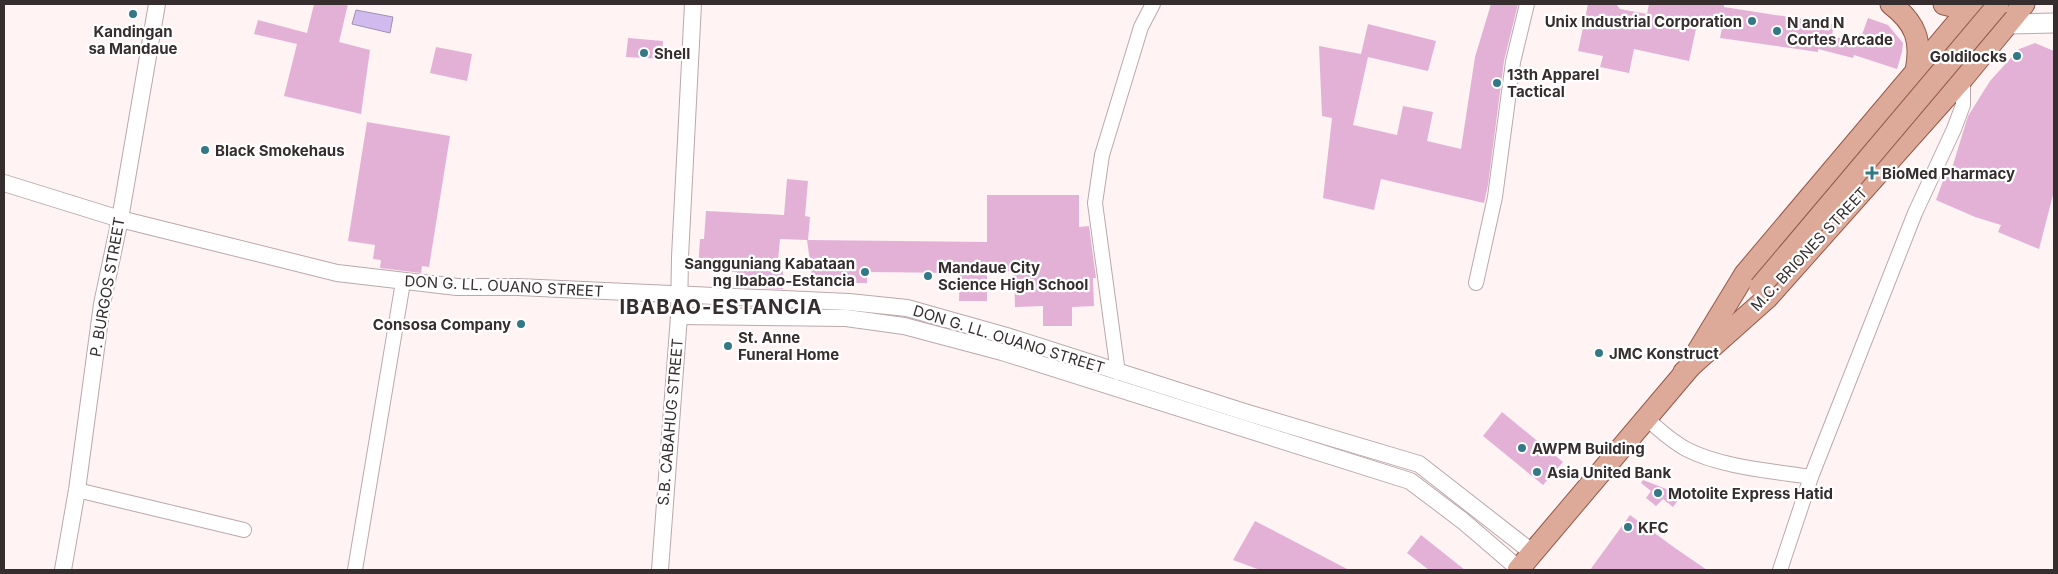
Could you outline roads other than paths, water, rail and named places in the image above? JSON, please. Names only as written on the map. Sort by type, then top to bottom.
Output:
[{"type":"main road","points":[[1891,4],[1907,19],[1917,38],[1919,52],[1916,72]]},
{"type":"main road","points":[[1944,4],[1971,6],[2008,24],[2054,22],[2031,4]]},
{"type":"main road","name":"M.C. BRIONES STREET","points":[[1518,570],[1684,372],[1760,287],[1999,4]]},
{"type":"main road","name":"M.C. BRIONES STREET","points":[[1684,372],[1767,298],[1963,78],[2024,4]]},
{"type":"main road","name":"M.C. BRIONES STREET","points":[[1684,372],[1745,274],[1971,6]]},
{"type":"street","name":"P. BURGOS STREET","points":[[63,570],[77,490],[102,304],[120,219],[157,4]]},
{"type":"street","name":"S.B. CABAHUG STREET","points":[[660,570],[679,316],[693,4]]},
{"type":"street","points":[[1118,373],[1095,203],[1102,155],[1141,27],[1153,4]]},
{"type":"street","points":[[1476,283],[1495,197],[1513,62],[1527,4]]},
{"type":"street","points":[[1780,570],[1811,477],[1915,213],[1963,105],[1963,78]]},
{"type":"street","name":"DON G. LL. OUANO STREET","points":[[4,183],[120,219],[337,273],[457,287],[518,287],[679,295],[847,310],[1246,420],[1419,464],[1533,553]]},
{"type":"street","points":[[355,570],[404,282]]},
{"type":"street","name":"DON G. LL. OUANO STREET","points":[[679,316],[907,308],[1048,349],[1410,481],[1463,521],[1518,570]]},
{"type":"street","points":[[1041,364],[1048,349]]},
{"type":"street","points":[[1646,418],[1687,450],[1731,464],[1811,477]]},
{"type":"street","points":[[77,490],[244,530]]},
{"type":"place","name":"Kandingan sa Mandaue","points":[[133,14]]},
{"type":"place","name":"Unix Industrial Corporation","points":[[1752,21]]},
{"type":"place","name":"N and N Cortes Arcade","points":[[1777,31]]},
{"type":"place","name":"Shell","points":[[644,53]]},
{"type":"place","name":"Goldilocks","points":[[2017,56]]},
{"type":"place","name":"13th Apparel Tactical","points":[[1497,83]]},
{"type":"place","name":"Black Smokehaus","points":[[205,150]]},
{"type":"place","name":"BioMed Pharmacy","points":[[1872,173]]},
{"type":"place","name":"Sangguniang Kabataan ng Ibabao-Estancia","points":[[865,272]]},
{"type":"place","name":"Mandaue City Science High School","points":[[928,276]]},
{"type":"place","name":"Consosa Company","points":[[521,324]]},
{"type":"place","name":"St. Anne Funeral Home","points":[[728,346]]},
{"type":"place","name":"JMC Konstruct","points":[[1599,353]]},
{"type":"place","name":"AWPM Building","points":[[1522,448]]},
{"type":"place","name":"Asia United Bank","points":[[1537,472]]},
{"type":"place","name":"Motolite Express Hatid","points":[[1658,493]]},
{"type":"place","name":"KFC","points":[[1628,527]]},
{"type":"district","name":"IBABAO-ESTANCIA","points":[[721,307]]}]
